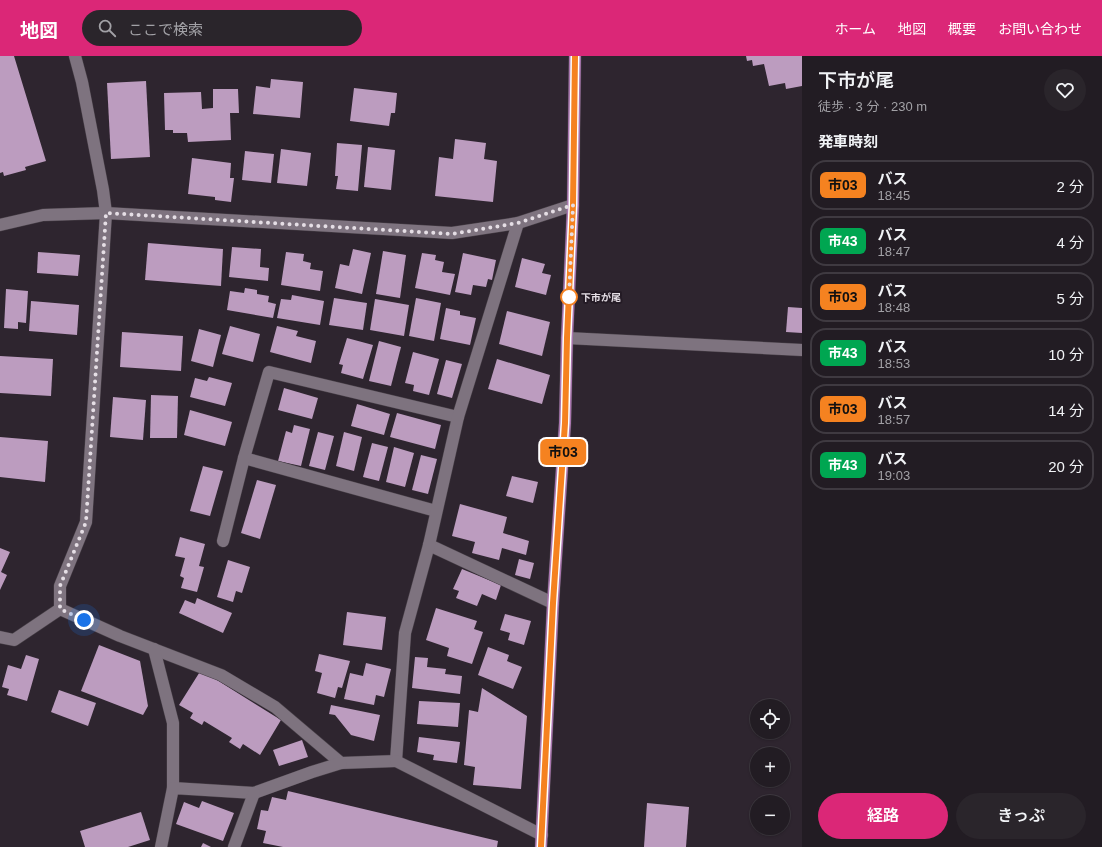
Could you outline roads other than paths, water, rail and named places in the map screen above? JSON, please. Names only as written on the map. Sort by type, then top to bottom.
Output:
[{"type":"main road","points":[[541,847],[553,603],[565,423],[573,205],[576,56]]},
{"type":"street","points":[[60,609],[60,586],[86,522],[106,213],[82,82],[74,56]]},
{"type":"street","points":[[0,225],[43,215],[106,213],[452,234],[518,223],[573,205]]},
{"type":"street","points":[[396,760],[405,633],[429,545],[458,417],[518,223]]},
{"type":"street","points":[[567,338],[802,350]]},
{"type":"street","points":[[223,541],[268,372],[458,417]]},
{"type":"street","points":[[244,458],[436,511]]},
{"type":"street","points":[[429,545],[553,603]]},
{"type":"street","points":[[0,637],[14,640],[60,609]]},
{"type":"street","points":[[60,609],[120,636],[221,675],[275,707],[341,763]]},
{"type":"street","points":[[154,649],[173,723],[173,788],[161,847]]},
{"type":"street","points":[[173,788],[254,793],[341,763],[396,760],[542,835]]},
{"type":"street","points":[[234,847],[254,793]]},
{"type":"place","name":"下市が尾","points":[[569,297]]}]
